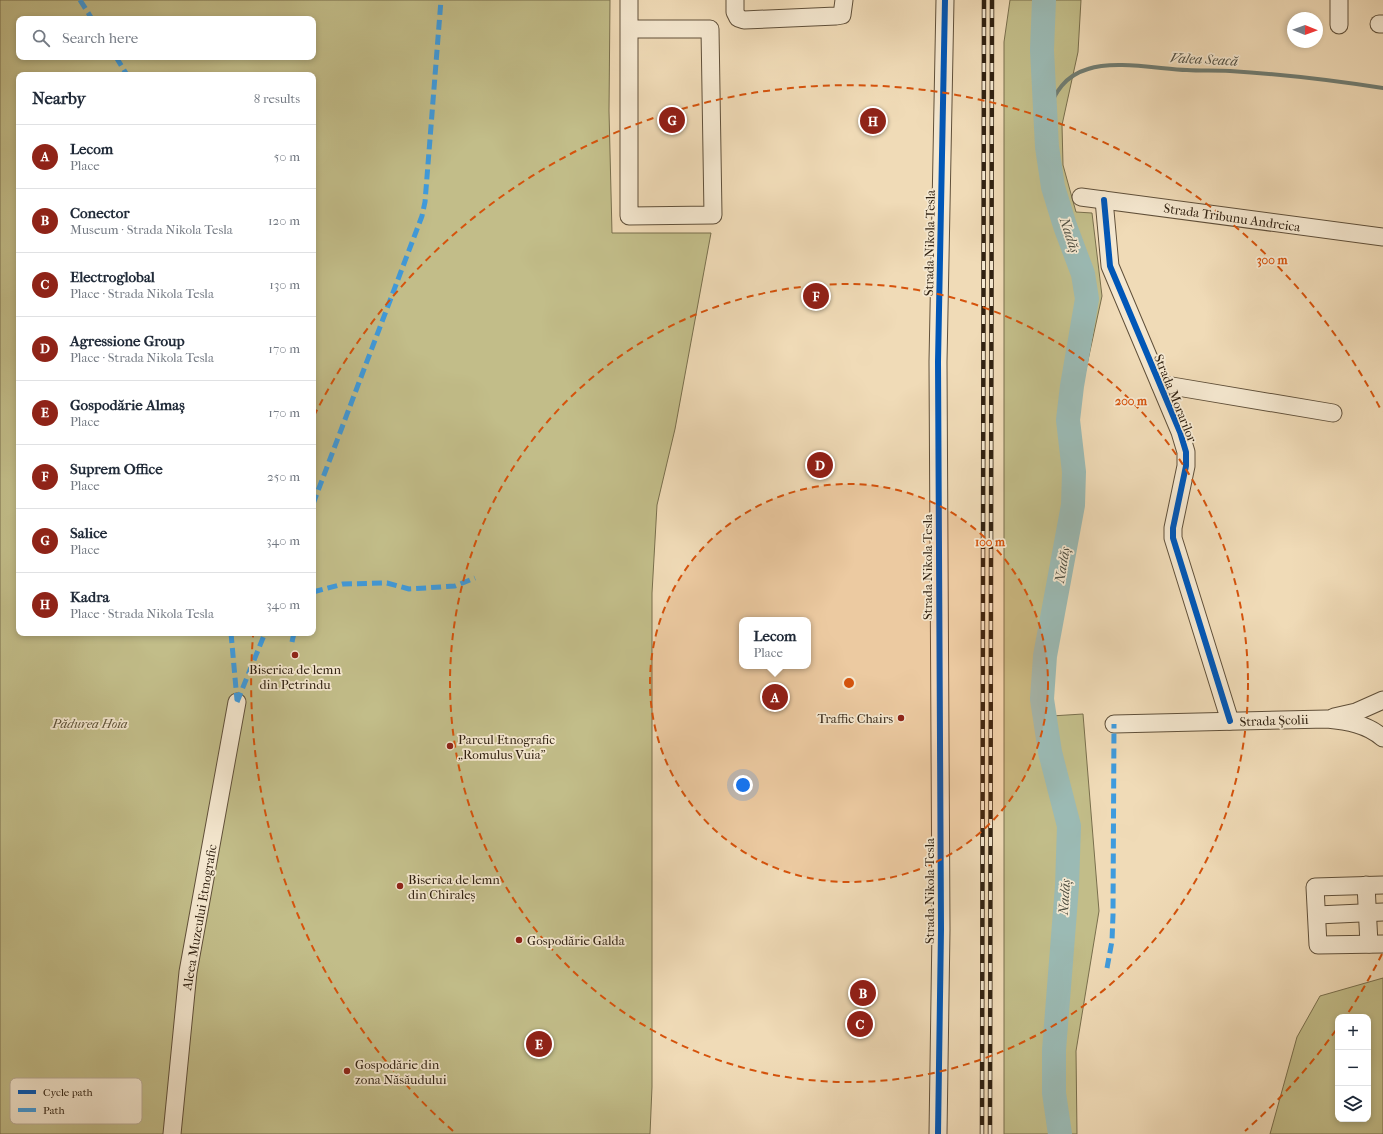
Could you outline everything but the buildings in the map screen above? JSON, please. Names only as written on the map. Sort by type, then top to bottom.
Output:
[{"type":"street","points":[[629,0],[629,28],[629,216],[713,215],[710,29],[629,28]]},
{"type":"street","points":[[735,0],[735,12],[738,18],[744,20],[842,15],[844,0]]},
{"type":"street","name":"Strada Nikola Tesla","points":[[938,1134],[941,930],[938,362],[945,0]]},
{"type":"street","points":[[1339,0],[1339,25]]},
{"type":"street","name":"Strada Tribunu Andreica","points":[[1081,197],[1383,237]]},
{"type":"street","name":"Strada Morarilor","points":[[1104,200],[1110,266],[1160,384],[1186,452],[1186,466],[1173,528],[1173,538],[1230,721]]},
{"type":"street","points":[[1160,384],[1333,412]]},
{"type":"street","points":[[1327,719],[1356,712],[1383,700]]},
{"type":"street","name":"Aleea Muzeului Etnografic","points":[[172,1134],[188,972],[237,702]]},
{"type":"street","name":"Strada Școlii","points":[[1114,724],[1327,719],[1364,726],[1383,738]]},
{"type":"street","points":[[1375,885],[1375,912],[1376,944],[1318,945],[1315,887],[1375,885]]},
{"type":"street","points":[[1317,915],[1375,912]]},
{"type":"green space","name":"Pădurea Hoia","points":[[0,0],[610,0],[609,111],[612,233],[711,233],[675,429],[657,505],[652,593],[652,1087],[650,1134],[0,1134]]},
{"type":"green space","points":[[1010,0],[1081,0],[1078,52],[1062,125],[1063,165],[1076,212],[1092,213],[1102,296],[1076,415],[1080,487],[1077,534],[1052,664],[1050,687],[1051,716],[1083,714],[1099,911],[1076,1051],[1077,1134],[1004,1134],[1004,42]]},
{"type":"green space","points":[[1383,978],[1383,1134],[1270,1134],[1297,1037],[1320,996]]},
{"type":"waterway","name":"Nadăș","points":[[1044,0],[1042,50],[1047,147],[1053,187],[1065,226],[1083,274],[1087,299],[1072,386],[1068,420],[1074,472],[1073,505],[1045,656],[1042,699],[1050,752],[1069,826],[1067,886],[1054,1050],[1054,1093],[1060,1134]]},
{"type":"waterway","name":"Valea Seacă","points":[[1046,113],[1053,98],[1067,80],[1088,69],[1111,65],[1268,74],[1383,88]]},
{"type":"railway","points":[[982,1134],[984,0]]},
{"type":"railway","points":[[990,1134],[992,0]]},
{"type":"marked path","points":[[80,0],[90,16]]},
{"type":"marked path","points":[[316,496],[422,216],[425,202],[441,0]]},
{"type":"marked path","points":[[118,60],[125,72]]},
{"type":"marked path","points":[[316,591],[343,584],[387,583],[409,589],[455,586],[475,578]]},
{"type":"marked path","points":[[231,636],[237,700]]},
{"type":"marked path","points":[[237,702],[264,636]]},
{"type":"marked path","points":[[292,642],[293,636]]},
{"type":"marked path","points":[[1107,968],[1112,941],[1113,915],[1114,724]]},
{"type":"cycle path","points":[[938,1134],[941,929],[938,362],[945,0]]},
{"type":"cycle path","points":[[1104,200],[1110,266],[1180,432],[1186,452],[1186,466],[1173,528],[1173,538],[1230,721]]},
{"type":"place","name":"Salice","points":[[672,120]]},
{"type":"place","name":"Kadra","points":[[873,121]]},
{"type":"place","name":"Suprem Office","points":[[816,296]]},
{"type":"place","name":"Agressione Group","points":[[820,465]]},
{"type":"place","name":"Biserica de lemn din Petrindu","points":[[295,655]]},
{"type":"place","name":"Lecom","points":[[775,697]]},
{"type":"place","name":"Traffic Chairs","points":[[901,718]]},
{"type":"place","name":"Parcul Etnografic „Romulus Vuia”","points":[[450,746]]},
{"type":"place","name":"Biserica de lemn din Chiraleș","points":[[400,886]]},
{"type":"place","name":"Gospodărie Galda","points":[[519,940]]},
{"type":"place","name":"Conector","points":[[863,993]]},
{"type":"place","name":"Electroglobal","points":[[860,1024]]},
{"type":"place","name":"Gospodărie Almaș","points":[[539,1044]]},
{"type":"place","name":"Gospodărie din zona Năsăudului","points":[[347,1071]]}]
